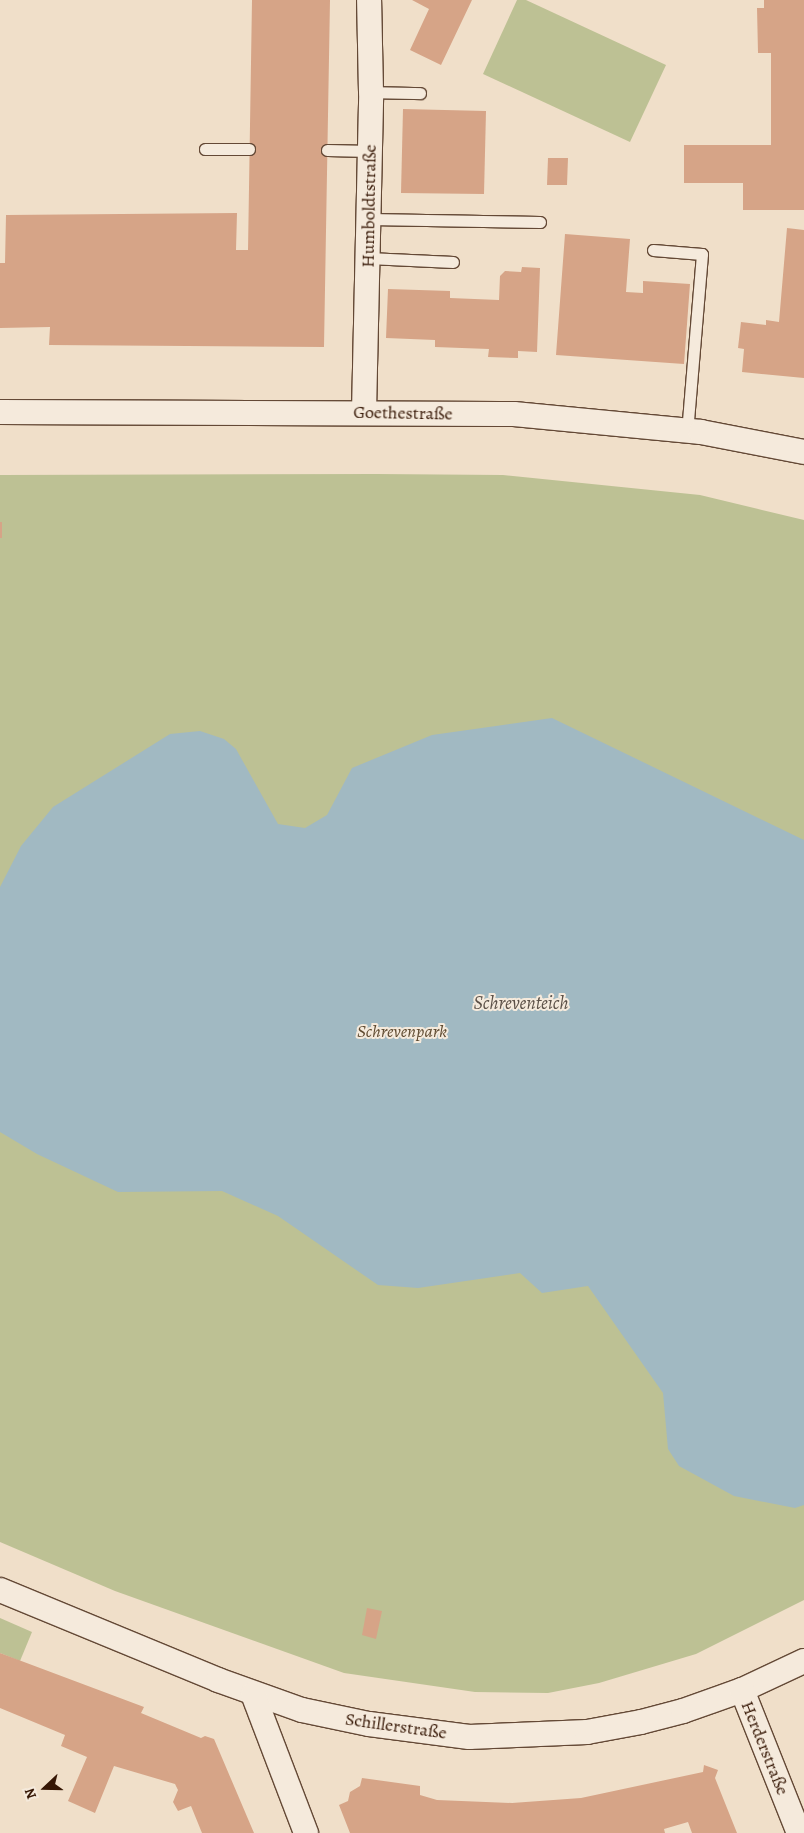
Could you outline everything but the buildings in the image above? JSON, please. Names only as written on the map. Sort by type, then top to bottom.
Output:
[{"type":"street","name":"Humboldtstraße","points":[[364,412],[371,92],[369,0]]},
{"type":"street","name":"Goethestraße","points":[[0,412],[514,414],[687,431],[804,452]]},
{"type":"street","name":"Schillerstraße","points":[[0,1590],[253,1694],[302,1710],[347,1720],[469,1737],[588,1732],[683,1711],[742,1690],[804,1661]]},
{"type":"street","name":"Herderstraße","points":[[742,1690],[799,1833]]},
{"type":"street","points":[[253,1694],[306,1833]]},
{"type":"lane","points":[[371,92],[420,93]]},
{"type":"lane","points":[[205,149],[249,149]]},
{"type":"lane","points":[[327,150],[370,151]]},
{"type":"lane","points":[[368,219],[540,222]]},
{"type":"lane","points":[[653,250],[702,254],[687,431]]},
{"type":"lane","points":[[368,258],[453,262]]},
{"type":"green space","points":[[517,0],[526,0],[666,65],[630,142],[483,74]]},
{"type":"green space","name":"Schrevenpark","points":[[0,475],[503,475],[700,495],[804,520],[804,1600],[696,1654],[599,1683],[548,1693],[475,1692],[344,1673],[115,1591],[0,1542]]},
{"type":"green space","points":[[0,1618],[32,1632],[20,1661],[0,1653]]},
{"type":"water","name":"Schreventeich","points":[[552,718],[804,840],[804,1505],[795,1508],[734,1496],[679,1466],[668,1449],[663,1393],[588,1286],[542,1293],[520,1273],[418,1288],[378,1285],[278,1216],[222,1191],[118,1192],[37,1154],[0,1132],[0,887],[21,846],[53,807],[170,734],[200,731],[224,739],[236,749],[278,824],[305,828],[327,815],[352,768],[432,735]]}]
